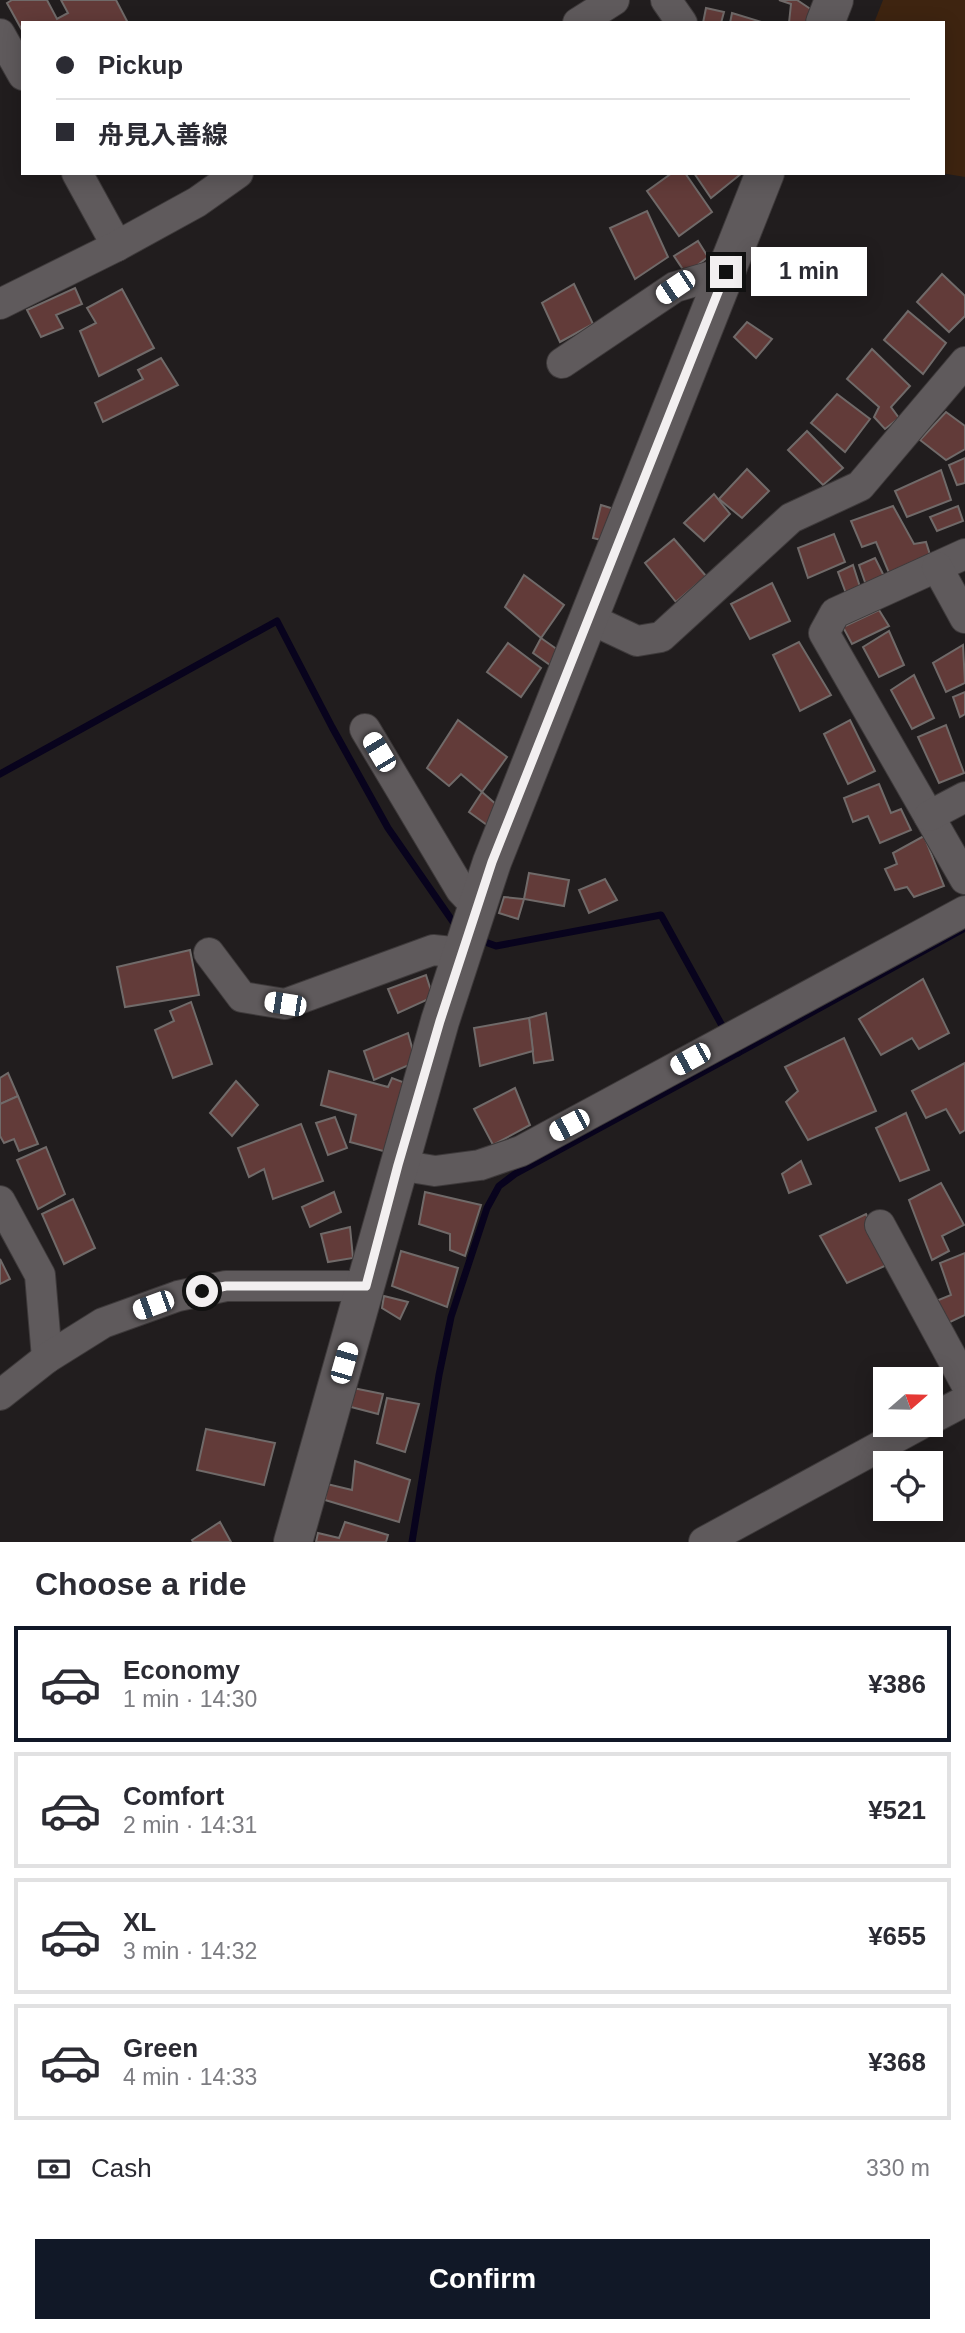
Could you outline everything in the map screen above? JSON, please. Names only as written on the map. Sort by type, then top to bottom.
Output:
[{"type":"main road","points":[[826,21],[834,0]]},
{"type":"main road","points":[[293,1542],[440,1021],[492,862],[764,175]]},
{"type":"street","points":[[581,21],[614,0]]},
{"type":"street","points":[[666,0],[681,21]]},
{"type":"street","points":[[0,34],[21,71]]},
{"type":"street","points":[[78,175],[117,246]]},
{"type":"street","points":[[0,304],[117,246],[197,202],[235,175]]},
{"type":"street","points":[[562,362],[675,287],[726,272]]},
{"type":"street","points":[[589,618],[637,641],[661,637],[791,517],[860,486],[965,362]]},
{"type":"street","points":[[965,554],[835,613],[824,633],[965,879]]},
{"type":"street","points":[[937,567],[965,618]]},
{"type":"street","points":[[365,729],[461,891],[477,906]]},
{"type":"street","points":[[929,816],[965,797]]},
{"type":"street","points":[[398,1165],[435,1171],[480,1165],[521,1151],[965,911]]},
{"type":"street","points":[[209,953],[242,997],[285,1004],[433,950],[462,953]]},
{"type":"street","points":[[0,1201],[40,1275],[47,1358]]},
{"type":"street","points":[[880,1225],[965,1382]]},
{"type":"street","points":[[0,1395],[47,1358],[103,1323],[178,1296],[226,1286],[366,1286]]},
{"type":"street","points":[[943,1413],[965,1401]]},
{"type":"street","points":[[704,1542],[897,1437]]},
{"type":"shaded area","points":[[883,0],[965,0],[965,177],[945,174],[945,21],[875,21]]},
{"type":"building","points":[[12,0],[47,0],[57,19],[68,13],[61,0],[116,0],[127,21],[21,21],[21,28],[7,3]]},
{"type":"building","points":[[779,0],[797,0],[815,12],[811,21],[789,21],[791,4]]},
{"type":"building","points":[[706,8],[724,12],[722,21],[703,21]]},
{"type":"building","points":[[732,13],[758,21],[730,21]]},
{"type":"building","points":[[669,175],[686,175],[712,212],[679,236],[647,191]]},
{"type":"building","points":[[695,175],[740,175],[711,198]]},
{"type":"building","points":[[647,211],[668,257],[635,279],[610,228]]},
{"type":"building","points":[[698,241],[708,257],[686,274],[674,256]]},
{"type":"building","points":[[942,274],[965,296],[965,316],[949,332],[917,302]]},
{"type":"building","points":[[574,284],[593,324],[560,342],[542,303]]},
{"type":"building","points":[[75,288],[82,304],[56,315],[63,328],[41,337],[27,310]]},
{"type":"building","points":[[122,289],[154,348],[99,376],[80,331],[96,323],[87,308]]},
{"type":"building","points":[[908,311],[946,343],[923,374],[884,340]]},
{"type":"building","points":[[747,322],[772,339],[756,358],[734,337]]},
{"type":"building","points":[[872,349],[910,386],[891,407],[899,418],[885,429],[874,417],[879,407],[847,379]]},
{"type":"building","points":[[161,358],[178,385],[103,422],[95,403],[143,379],[138,370]]},
{"type":"building","points":[[837,394],[870,419],[845,452],[811,423]]},
{"type":"building","points":[[946,412],[965,426],[965,449],[946,460],[920,440]]},
{"type":"building","points":[[807,431],[843,468],[823,485],[788,450]]},
{"type":"building","points":[[965,458],[965,483],[957,485],[949,465]]},
{"type":"building","points":[[747,469],[769,491],[742,518],[719,499]]},
{"type":"building","points":[[941,470],[951,500],[907,517],[895,491]]},
{"type":"building","points":[[714,494],[730,514],[704,541],[684,523]]},
{"type":"building","points":[[601,505],[617,510],[605,541],[593,538]]},
{"type":"building","points":[[893,506],[914,544],[926,542],[931,558],[889,573],[876,542],[862,547],[851,521]]},
{"type":"building","points":[[958,506],[963,521],[937,531],[930,517]]},
{"type":"building","points":[[834,534],[845,562],[808,578],[798,548]]},
{"type":"building","points":[[674,539],[706,576],[676,602],[645,563]]},
{"type":"building","points":[[875,558],[885,578],[866,585],[859,565]]},
{"type":"building","points":[[853,565],[861,590],[847,596],[838,572]]},
{"type":"building","points":[[524,575],[564,605],[541,638],[505,607]]},
{"type":"building","points":[[772,583],[790,621],[750,639],[731,604]]},
{"type":"building","points":[[879,610],[889,626],[852,644],[843,627]]},
{"type":"building","points":[[889,631],[904,665],[879,677],[863,647]]},
{"type":"building","points":[[541,638],[558,650],[550,665],[533,653]]},
{"type":"building","points":[[799,642],[831,695],[800,711],[773,655]]},
{"type":"building","points":[[508,643],[541,668],[521,697],[487,672]]},
{"type":"building","points":[[963,645],[965,683],[946,692],[933,663]]},
{"type":"building","points":[[914,675],[934,718],[912,729],[891,690]]},
{"type":"building","points":[[965,692],[965,714],[960,717],[953,697]]},
{"type":"building","points":[[458,720],[507,757],[482,792],[461,774],[449,786],[427,768]]},
{"type":"building","points":[[850,720],[875,771],[848,784],[824,734]]},
{"type":"building","points":[[946,725],[964,773],[939,783],[918,737]]},
{"type":"building","points":[[879,784],[891,813],[901,809],[911,830],[880,843],[868,816],[853,822],[844,798]]},
{"type":"building","points":[[482,792],[498,806],[487,825],[469,812]]},
{"type":"building","points":[[924,836],[944,886],[914,897],[907,887],[895,890],[885,869],[897,864],[893,853]]},
{"type":"building","points":[[529,873],[569,880],[564,906],[524,899]]},
{"type":"building","points":[[605,879],[617,900],[589,913],[579,890]]},
{"type":"building","points":[[504,897],[524,899],[518,919],[499,913]]},
{"type":"building","points":[[190,950],[199,995],[125,1007],[117,967]]},
{"type":"building","points":[[426,975],[433,997],[398,1013],[388,989]]},
{"type":"building","points":[[923,979],[949,1033],[919,1049],[912,1038],[881,1055],[859,1019]]},
{"type":"building","points":[[191,1002],[212,1064],[173,1078],[155,1030],[174,1021],[170,1011]]},
{"type":"building","points":[[546,1013],[553,1060],[534,1063],[529,1018]]},
{"type":"building","points":[[529,1018],[533,1051],[480,1066],[474,1028]]},
{"type":"building","points":[[408,1033],[416,1062],[374,1080],[364,1051]]},
{"type":"building","points":[[844,1038],[876,1111],[808,1140],[786,1102],[798,1091],[785,1067]]},
{"type":"building","points":[[965,1063],[965,1130],[960,1133],[946,1109],[926,1118],[912,1091]]},
{"type":"building","points":[[329,1071],[388,1087],[392,1078],[408,1084],[387,1152],[350,1142],[356,1115],[321,1105]]},
{"type":"building","points":[[8,1073],[18,1096],[0,1104],[0,1078]]},
{"type":"building","points":[[236,1081],[258,1105],[232,1136],[210,1113]]},
{"type":"building","points":[[515,1088],[530,1125],[493,1145],[474,1109]]},
{"type":"building","points":[[18,1096],[38,1144],[19,1151],[14,1139],[4,1143],[0,1136],[0,1104]]},
{"type":"building","points":[[906,1113],[929,1170],[900,1181],[876,1128]]},
{"type":"building","points":[[335,1117],[347,1148],[328,1155],[316,1123]]},
{"type":"building","points":[[301,1124],[323,1181],[273,1199],[264,1169],[249,1177],[238,1148]]},
{"type":"building","points":[[46,1147],[65,1194],[38,1209],[17,1160]]},
{"type":"building","points":[[801,1161],[811,1184],[789,1193],[782,1174]]},
{"type":"building","points":[[941,1183],[964,1225],[942,1236],[949,1251],[932,1260],[909,1200]]},
{"type":"building","points":[[334,1192],[341,1212],[310,1227],[302,1207]]},
{"type":"building","points":[[425,1192],[481,1205],[465,1256],[450,1250],[450,1234],[419,1224]]},
{"type":"building","points":[[73,1199],[95,1248],[64,1264],[42,1214]]},
{"type":"building","points":[[866,1214],[889,1264],[847,1283],[820,1236]]},
{"type":"building","points":[[350,1227],[353,1258],[328,1262],[321,1234]]},
{"type":"building","points":[[401,1251],[458,1268],[447,1307],[392,1286]]},
{"type":"building","points":[[965,1253],[965,1315],[948,1323],[936,1301],[951,1295],[940,1263]]},
{"type":"building","points":[[0,1259],[10,1279],[0,1284]]},
{"type":"building","points":[[384,1296],[408,1302],[400,1319],[382,1308]]},
{"type":"building","points":[[353,1388],[383,1394],[378,1414],[351,1407]]},
{"type":"building","points":[[387,1398],[419,1404],[405,1452],[377,1443]]},
{"type":"building","points":[[206,1429],[275,1443],[264,1485],[197,1470]]},
{"type":"building","points":[[355,1461],[410,1480],[399,1522],[325,1500],[327,1484],[352,1490]]},
{"type":"building","points":[[220,1522],[231,1542],[193,1542],[192,1540]]},
{"type":"building","points":[[345,1522],[388,1535],[386,1542],[316,1542],[318,1533],[339,1538]]},
{"type":"waterway","points":[[0,774],[277,621],[388,828],[458,929]]},
{"type":"waterway","points":[[477,939],[496,946],[661,915],[725,1031]]},
{"type":"waterway","points":[[733,1044],[738,1053],[965,928]]},
{"type":"waterway","points":[[412,1542],[451,1317],[487,1208],[499,1186],[515,1174],[738,1053]]},
{"type":"route","points":[[202,1291],[226,1286],[366,1286],[440,1021],[492,862],[726,272]]}]
